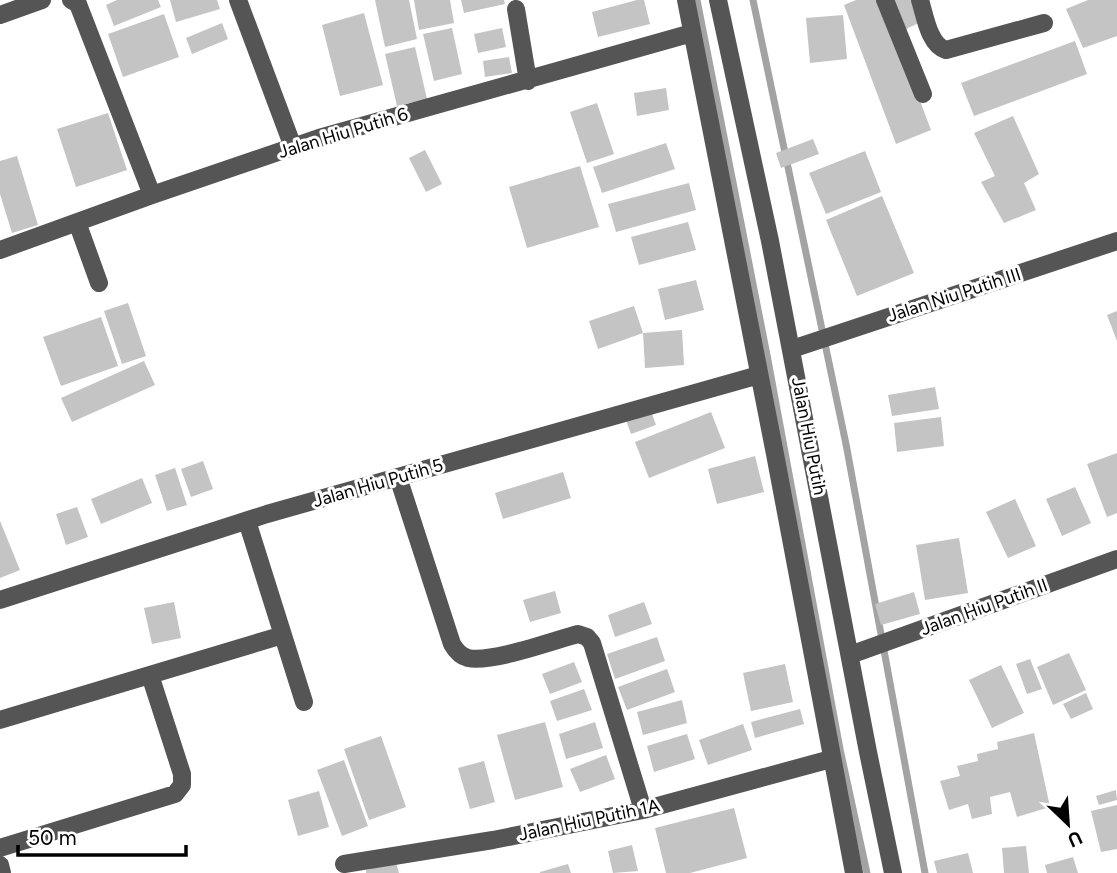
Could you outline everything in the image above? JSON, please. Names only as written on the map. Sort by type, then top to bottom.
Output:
[{"type":"street","points":[[0,15],[42,0]]},
{"type":"street","points":[[71,0],[78,4],[152,195]]},
{"type":"street","points":[[238,0],[293,147]]},
{"type":"street","points":[[687,3],[719,0]]},
{"type":"street","name":"Jalan Hiu Putih","points":[[719,0],[792,348],[893,873]]},
{"type":"street","points":[[886,0],[923,94]]},
{"type":"street","points":[[920,0],[933,40],[939,48],[946,50],[1044,23]]},
{"type":"street","name":"Jalan Hiu Putih","points":[[687,3],[854,873]]},
{"type":"street","points":[[516,9],[528,81]]},
{"type":"street","name":"Jalan Hiu Putih 6","points":[[0,250],[293,147],[692,33]]},
{"type":"street","points":[[77,222],[99,283]]},
{"type":"street","name":"Jalan Niu Putih III","points":[[792,348],[1117,242]]},
{"type":"street","name":"Jalan Hiu Putih 5","points":[[0,600],[247,521],[759,375]]},
{"type":"street","points":[[398,477],[452,644],[459,654],[468,658],[487,658],[578,634],[587,637],[592,643],[643,810]]},
{"type":"street","points":[[247,521],[304,702]]},
{"type":"street","name":"Jalan Hiu Putih II","points":[[850,655],[1117,559]]},
{"type":"street","points":[[0,720],[283,635]]},
{"type":"street","points":[[0,848],[175,794],[182,785],[182,774],[150,675]]},
{"type":"street","name":"Jalan Hiu Putih 1A","points":[[344,864],[493,840],[643,810],[831,759]]},
{"type":"street","points":[[0,865],[2,873]]},
{"type":"building","points":[[117,0],[158,0],[161,7],[114,26],[106,5]]},
{"type":"building","points":[[170,0],[217,0],[220,9],[176,22]]},
{"type":"building","points":[[375,0],[409,0],[417,39],[385,47]]},
{"type":"building","points":[[414,0],[450,0],[454,23],[419,30]]},
{"type":"building","points":[[461,0],[504,0],[505,4],[464,13]]},
{"type":"building","points":[[644,0],[650,24],[598,37],[592,12]]},
{"type":"building","points":[[856,0],[882,0],[931,130],[896,144],[844,5]]},
{"type":"building","points":[[889,0],[915,0],[925,20],[904,30]]},
{"type":"building","points":[[1088,0],[1117,0],[1117,36],[1083,48],[1066,9]]},
{"type":"building","points":[[364,13],[383,85],[340,96],[322,25]]},
{"type":"building","points":[[164,14],[179,57],[123,77],[108,34]]},
{"type":"building","points":[[843,15],[847,59],[810,63],[806,18]]},
{"type":"building","points":[[222,23],[228,39],[192,54],[186,38]]},
{"type":"building","points":[[452,28],[462,74],[434,81],[423,34]]},
{"type":"building","points":[[502,28],[506,47],[478,53],[474,34]]},
{"type":"building","points":[[1075,41],[1087,74],[974,116],[961,83]]},
{"type":"building","points":[[415,47],[427,99],[397,106],[385,54]]},
{"type":"building","points":[[509,57],[512,73],[485,77],[483,61]]},
{"type":"building","points":[[666,88],[669,110],[637,116],[634,93]]},
{"type":"building","points":[[597,103],[614,154],[587,163],[570,112]]},
{"type":"building","points":[[108,113],[127,170],[76,187],[57,129]]},
{"type":"building","points":[[1013,116],[1039,174],[1024,183],[1036,210],[1004,223],[981,182],[995,176],[974,133]]},
{"type":"building","points":[[813,139],[819,154],[781,168],[776,153]]},
{"type":"building","points":[[666,143],[675,169],[602,193],[593,167]]},
{"type":"building","points":[[425,150],[442,184],[426,192],[409,158]]},
{"type":"building","points":[[865,151],[881,192],[826,214],[809,173]]},
{"type":"building","points":[[17,156],[38,225],[12,233],[0,194],[0,161]]},
{"type":"building","points":[[580,166],[599,227],[527,248],[509,187]]},
{"type":"building","points":[[689,183],[696,210],[616,232],[608,204]]},
{"type":"building","points":[[882,196],[914,273],[857,296],[826,220]]},
{"type":"building","points":[[688,222],[696,250],[639,265],[631,237]]},
{"type":"building","points":[[696,280],[704,310],[665,320],[658,289]]},
{"type":"building","points":[[128,303],[146,356],[122,364],[104,311]]},
{"type":"building","points":[[634,306],[643,333],[598,349],[589,321]]},
{"type":"building","points":[[1117,311],[1117,341],[1107,315]]},
{"type":"building","points":[[101,317],[118,366],[61,386],[43,337]]},
{"type":"building","points":[[682,330],[684,365],[645,368],[643,333]]},
{"type":"building","points":[[144,361],[155,385],[72,422],[61,398]]},
{"type":"building","points":[[935,387],[939,409],[892,416],[888,395]]},
{"type":"building","points":[[651,411],[656,425],[631,434],[626,420]]},
{"type":"building","points":[[711,412],[725,448],[649,478],[635,442]]},
{"type":"building","points":[[941,417],[944,446],[897,452],[894,423]]},
{"type":"building","points":[[1117,453],[1117,513],[1107,517],[1087,464]]},
{"type":"building","points":[[755,456],[764,492],[717,504],[708,469]]},
{"type":"building","points":[[203,461],[213,489],[191,497],[181,469]]},
{"type":"building","points":[[175,468],[187,505],[167,511],[155,475]]},
{"type":"building","points":[[563,472],[571,498],[503,519],[495,493]]},
{"type":"building","points":[[142,478],[152,503],[101,524],[91,499]]},
{"type":"building","points":[[1075,487],[1091,523],[1062,536],[1046,499]]},
{"type":"building","points":[[1015,499],[1036,546],[1008,558],[986,512]]},
{"type":"building","points":[[77,507],[88,537],[66,545],[56,514]]},
{"type":"building","points":[[0,521],[20,570],[0,578]]},
{"type":"building","points":[[959,538],[968,593],[925,600],[916,545]]},
{"type":"building","points":[[555,591],[561,613],[530,622],[523,600]]},
{"type":"building","points":[[914,592],[920,614],[881,625],[875,604]]},
{"type":"building","points":[[174,602],[181,638],[152,644],[144,608]]},
{"type":"building","points":[[644,602],[652,624],[615,637],[608,615]]},
{"type":"building","points":[[657,637],[665,661],[615,679],[607,654]]},
{"type":"building","points":[[1069,653],[1086,690],[1053,705],[1037,667]]},
{"type":"building","points":[[1030,659],[1042,689],[1027,694],[1016,664]]},
{"type":"building","points":[[574,662],[582,682],[550,694],[542,674]]},
{"type":"building","points":[[785,664],[793,702],[751,711],[743,673]]},
{"type":"building","points":[[1001,665],[1024,713],[992,728],[969,680]]},
{"type":"building","points":[[667,669],[675,692],[627,710],[618,687]]},
{"type":"building","points":[[584,689],[592,710],[557,721],[550,701]]},
{"type":"building","points":[[1086,693],[1093,709],[1071,719],[1063,704]]},
{"type":"building","points":[[682,700],[687,723],[643,735],[637,712]]},
{"type":"building","points":[[800,709],[804,724],[755,738],[751,722]]},
{"type":"building","points":[[545,722],[563,787],[515,800],[497,735]]},
{"type":"building","points":[[595,722],[603,748],[566,759],[559,734]]},
{"type":"building","points":[[743,724],[752,750],[708,765],[699,740]]},
{"type":"building","points":[[1034,733],[1050,807],[1017,817],[1010,792],[990,797],[992,814],[972,819],[968,804],[949,810],[940,781],[960,776],[957,766],[978,761],[977,754],[998,749],[997,742]]},
{"type":"building","points":[[687,734],[695,759],[654,772],[647,746]]},
{"type":"building","points":[[381,736],[406,807],[369,820],[344,749]]},
{"type":"building","points":[[606,755],[615,779],[580,792],[570,769]]},
{"type":"building","points":[[344,760],[368,826],[342,836],[317,770]]},
{"type":"building","points":[[484,761],[495,802],[470,809],[458,768]]},
{"type":"building","points":[[1116,790],[1117,800],[1099,805],[1096,796]]},
{"type":"building","points":[[319,791],[329,827],[298,836],[288,800]]},
{"type":"building","points":[[1117,805],[1117,849],[1101,852],[1091,811]]},
{"type":"building","points":[[734,808],[747,858],[690,873],[666,873],[655,828]]},
{"type":"building","points":[[632,845],[638,871],[613,873],[608,851]]},
{"type":"building","points":[[1026,846],[1029,873],[1004,873],[1002,848]]},
{"type":"building","points":[[968,853],[973,873],[937,873],[934,861]]},
{"type":"building","points":[[1073,857],[1078,873],[1047,873],[1045,865]]},
{"type":"building","points":[[396,862],[399,873],[366,873],[366,870]]},
{"type":"building","points":[[568,864],[571,873],[540,873],[540,872]]},
{"type":"waterway","points":[[697,0],[767,355],[840,749],[867,873]]},
{"type":"waterway","points":[[753,0],[846,444],[925,873]]}]
